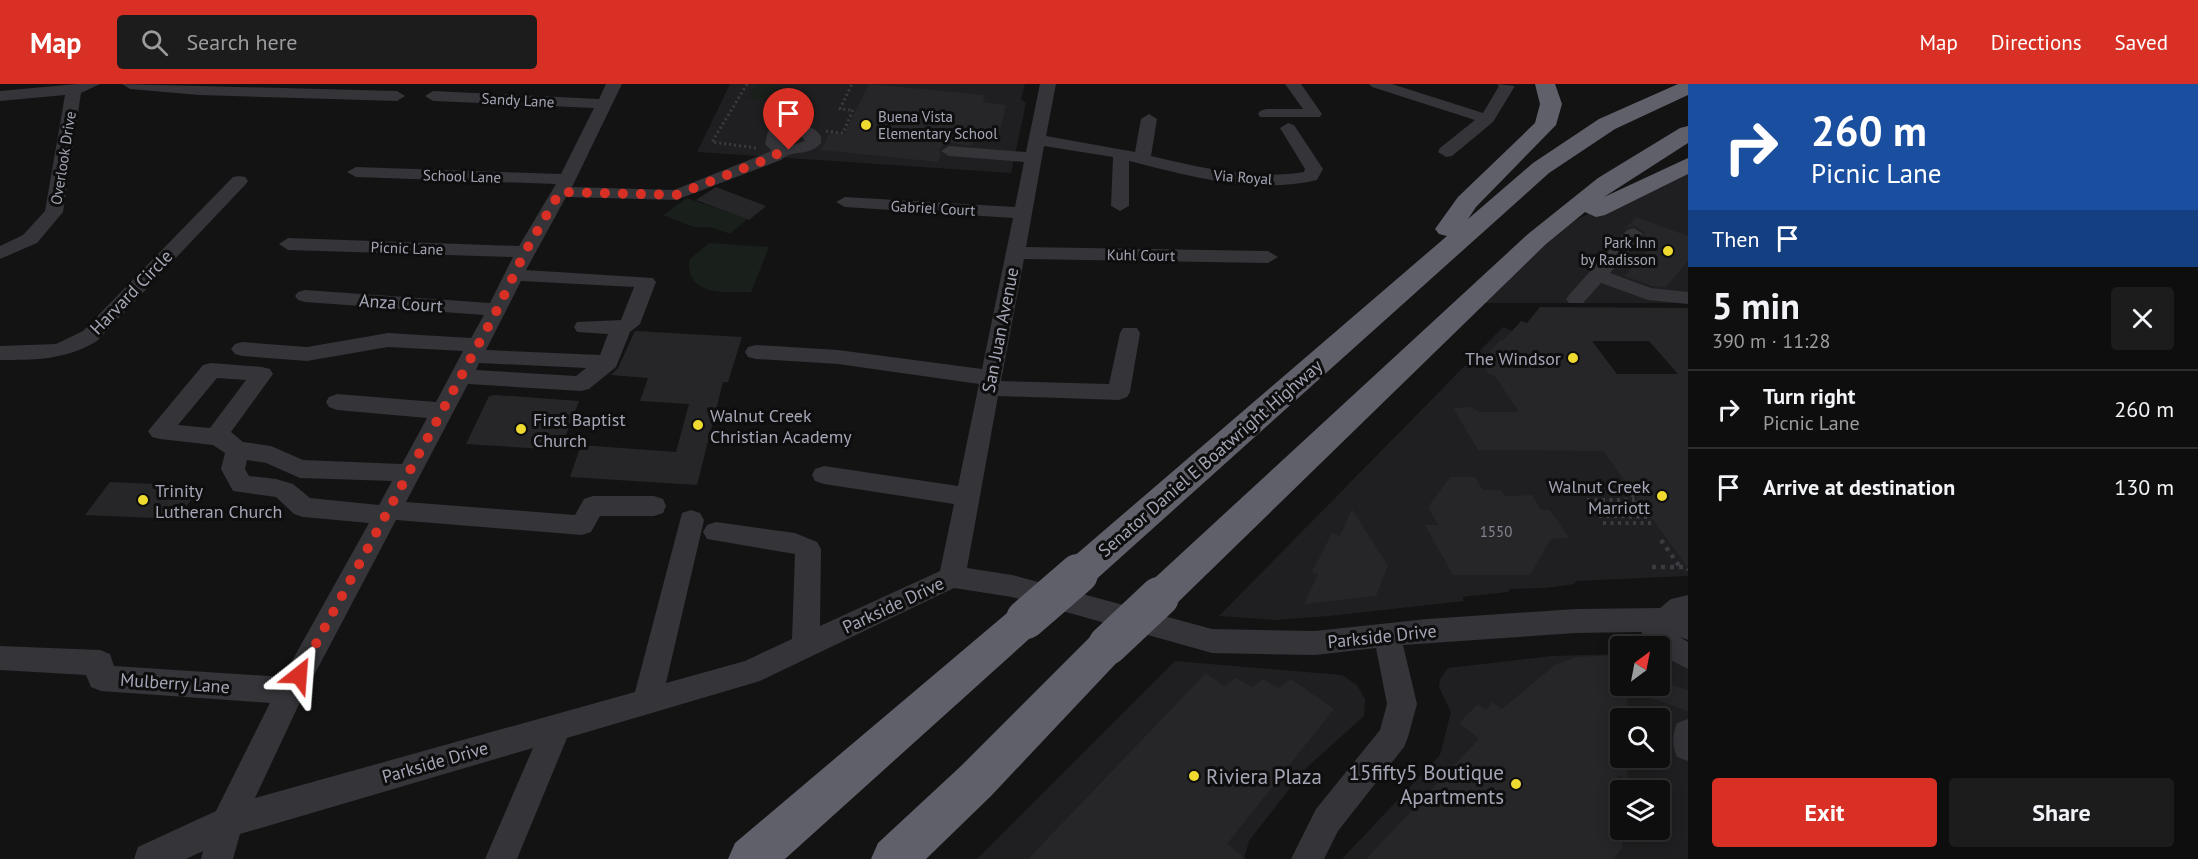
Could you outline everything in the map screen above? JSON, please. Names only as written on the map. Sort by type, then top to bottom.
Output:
[{"type":"highway","points":[[1409,285],[1467,202],[1545,125],[1551,104],[1545,84]]},
{"type":"highway","name":"Senator Daniel E Boatwright Highway","points":[[751,859],[1409,285],[1502,201],[1566,149],[1621,116],[1688,87]]},
{"type":"highway","points":[[894,859],[976,780],[1108,645],[1538,238],[1606,183],[1688,133]]},
{"type":"highway","points":[[1538,238],[1688,165]]},
{"type":"street","name":"Overlook Drive","points":[[0,253],[30,239],[54,212],[74,90],[92,84]]},
{"type":"street","points":[[130,84],[199,90],[397,96]]},
{"type":"street","name":"San Juan Avenue","points":[[952,577],[1021,213],[1048,84]]},
{"type":"street","points":[[1266,114],[1314,114],[1293,84]]},
{"type":"street","points":[[1377,84],[1487,119]]},
{"type":"street","points":[[1446,152],[1487,119],[1507,86],[1505,84]]},
{"type":"street","points":[[0,96],[74,90]]},
{"type":"street","points":[[217,859],[227,822],[291,691],[497,310],[525,252],[564,185],[609,94]]},
{"type":"street","name":"Sandy Lane","points":[[433,96],[609,94]]},
{"type":"street","points":[[1142,159],[1149,119]]},
{"type":"street","name":"Via Royal","points":[[1038,140],[1121,154],[1204,174],[1253,180],[1311,176],[1314,169],[1288,128]]},
{"type":"street","points":[[564,185],[676,195],[775,156],[774,149]]},
{"type":"street","points":[[950,151],[1034,158]]},
{"type":"street","points":[[1120,206],[1121,154]]},
{"type":"street","name":"School Lane","points":[[356,172],[564,185]]},
{"type":"street","name":"Harvard Circle","points":[[0,353],[57,353],[72,348],[90,336],[238,180]]},
{"type":"street","name":"Gabriel Court","points":[[845,202],[1021,213]]},
{"type":"street","points":[[1576,299],[1634,234]]},
{"type":"street","name":"Picnic Lane","points":[[288,244],[525,252]]},
{"type":"street","name":"Kuhl Court","points":[[1015,253],[1268,257]]},
{"type":"street","points":[[514,274],[646,282],[630,324],[621,328],[584,327]]},
{"type":"street","points":[[1598,275],[1648,294],[1688,298]]},
{"type":"street","name":"Anza Court","points":[[305,296],[497,310]]},
{"type":"street","points":[[242,349],[307,354],[388,340],[469,359],[608,362],[621,328]]},
{"type":"street","points":[[756,352],[838,357],[989,383],[1119,392],[1130,333]]},
{"type":"street","points":[[337,402],[442,411]]},
{"type":"street","points":[[409,473],[300,469],[271,455],[228,443],[233,469],[242,485],[277,486],[298,498],[303,507],[582,525],[593,506],[654,506]]},
{"type":"street","points":[[277,486],[300,469]]},
{"type":"street","points":[[824,475],[967,497]]},
{"type":"street","points":[[647,702],[691,520]]},
{"type":"street","points":[[716,532],[795,543],[808,549],[806,646]]},
{"type":"street","name":"Parkside Drive","points":[[150,859],[227,822],[750,672],[952,577],[1012,586],[1212,641],[1315,643],[1576,621],[1672,619]]},
{"type":"street","points":[[1672,619],[1669,645],[1688,657]]},
{"type":"street","points":[[1312,857],[1327,820],[1393,737],[1402,705],[1387,636]]},
{"type":"street","name":"Mulberry Lane","points":[[0,658],[100,663],[101,678],[291,691]]},
{"type":"street","points":[[501,859],[556,727]]},
{"type":"street","points":[[1688,733],[1688,747]]},
{"type":"path","points":[[747,84],[712,142],[774,149]]},
{"type":"path","points":[[823,135],[825,131],[843,133],[853,110],[840,109],[852,84]]},
{"type":"path","points":[[1577,484],[1625,485],[1649,517],[1598,516]]},
{"type":"path","points":[[1587,500],[1637,500]]},
{"type":"path","points":[[1602,523],[1656,523]]},
{"type":"path","points":[[1661,540],[1680,567]]},
{"type":"path","points":[[1652,567],[1680,567],[1688,570]]},
{"type":"shaded area","name":"Buena Vista Elementary School","points":[[730,84],[1025,84],[1021,99],[1026,103],[1011,173],[697,152]]},
{"type":"shaded area","points":[[759,84],[778,84],[779,100],[774,102],[747,98]]},
{"type":"shaded area","points":[[1688,165],[1688,303],[1469,303],[1537,239]]},
{"type":"shaded area","points":[[687,198],[747,219],[730,234],[711,227],[694,227],[663,215]]},
{"type":"shaded area","points":[[709,243],[769,247],[751,292],[720,292],[710,290],[694,281],[690,272],[689,260]]},
{"type":"shaded area","points":[[1503,327],[1688,406],[1688,576],[1576,581],[1574,584],[1546,588],[1510,589],[1508,592],[1462,597],[1464,601],[1329,616],[1276,620],[1219,616]]},
{"type":"shaded area","points":[[1688,652],[1688,859],[1342,859],[1440,755],[1451,712],[1439,687],[1440,679],[1448,668],[1551,656],[1610,654],[1610,696],[1670,696],[1670,653]]},
{"type":"shaded area","name":"Riviera Plaza","points":[[1175,661],[1342,675],[1357,685],[1365,699],[1364,716],[1304,770],[1249,841],[1244,859],[977,859]]},
{"type":"building","points":[[869,84],[985,95],[983,102],[1006,105],[1000,132],[977,129],[972,146],[945,142],[939,150],[941,154],[938,162],[821,150],[830,132],[844,134]]},
{"type":"building","points":[[716,187],[766,206],[749,220],[696,200]]},
{"type":"building","name":"Park Inn by Radisson","points":[[1636,217],[1688,236],[1688,261],[1666,287],[1652,286],[1624,276],[1656,241],[1644,236],[1644,232],[1635,226],[1625,229]]},
{"type":"building","points":[[1540,307],[1688,308],[1688,568],[1603,451],[1478,450],[1453,408],[1471,407],[1480,412],[1519,412],[1495,376],[1489,374],[1480,361],[1521,321],[1527,323]],"holes":[[[1592,341],[1649,341],[1678,374],[1617,374]]]},
{"type":"building","points":[[635,331],[742,337],[728,382],[723,382],[697,485],[570,477],[581,445],[676,452],[689,404],[640,401],[648,378],[611,375],[618,368]]},
{"type":"building","name":"First Baptist Church","points":[[489,396],[579,401],[560,450],[466,444]]},
{"type":"building","points":[[1450,477],[1475,477],[1483,490],[1501,490],[1505,496],[1532,495],[1541,510],[1550,510],[1569,538],[1551,539],[1530,575],[1453,575],[1425,525],[1438,525],[1428,507]]},
{"type":"building","name":"Trinity Lutheran Church","points":[[110,482],[200,486],[178,519],[85,515]]},
{"type":"building","points":[[1352,509],[1388,566],[1376,596],[1304,604],[1318,574],[1312,572],[1332,533],[1340,536]]},
{"type":"building","name":"15fifty5 Boutique Apartments","points":[[1610,655],[1610,696],[1627,696],[1627,708],[1610,708],[1610,768],[1627,768],[1627,779],[1617,775],[1617,780],[1610,780],[1610,840],[1621,840],[1623,847],[1614,859],[1366,859],[1479,739],[1459,723],[1478,704],[1486,710],[1492,702],[1502,709],[1556,664],[1577,657]]},
{"type":"building","name":"Riviera Plaza","points":[[1206,673],[1224,686],[1236,678],[1252,687],[1263,679],[1279,688],[1291,679],[1334,709],[1227,844],[1246,859],[1028,859]]},
{"type":"building","name":"15fifty5 Boutique Apartments","points":[[1670,684],[1688,690],[1688,711],[1644,696],[1670,696]]},
{"type":"place","name":"Buena Vista Elementary School","points":[[866,125]]},
{"type":"place","name":"Park Inn by Radisson","points":[[1668,251]]},
{"type":"place","name":"The Windsor","points":[[1573,358]]},
{"type":"place","name":"Walnut Creek Christian Academy","points":[[698,425]]},
{"type":"place","name":"First Baptist Church","points":[[521,429]]},
{"type":"place","name":"Walnut Creek Marriott","points":[[1662,496]]},
{"type":"place","name":"Trinity Lutheran Church","points":[[143,500]]},
{"type":"place","name":"Riviera Plaza","points":[[1194,776]]},
{"type":"place","name":"15fifty5 Boutique Apartments","points":[[1516,784]]},
{"type":"route","points":[[299,675],[497,310],[525,252],[560,192],[676,195],[775,156],[782,149],[789,150]]}]
